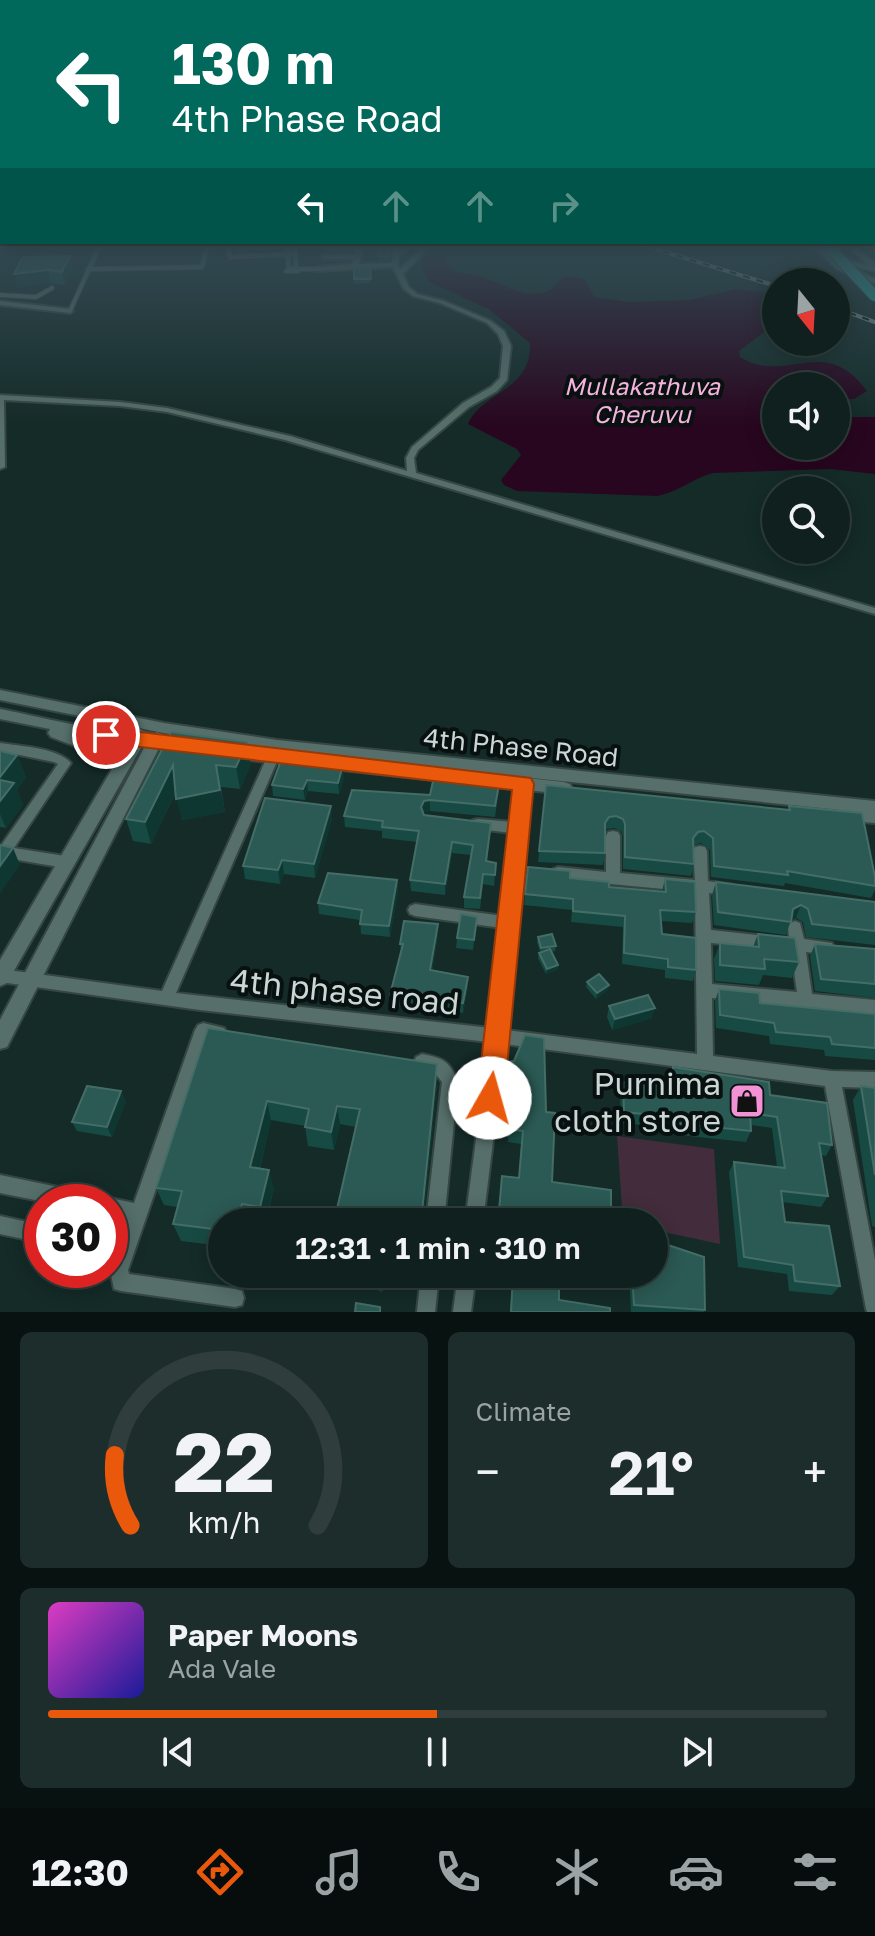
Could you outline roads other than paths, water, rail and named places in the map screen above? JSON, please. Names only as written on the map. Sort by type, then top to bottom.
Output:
[{"type":"street","points":[[11,304],[70,311]]},
{"type":"street","points":[[412,472],[410,458],[415,449],[466,405],[494,389],[504,378],[507,346],[501,333],[489,322],[447,304]]},
{"type":"street","points":[[1,467],[0,397],[167,410],[412,472],[875,611]]},
{"type":"street","points":[[0,695],[146,724],[151,737],[0,1040]]},
{"type":"street","points":[[0,714],[151,737]]},
{"type":"street","points":[[42,722],[58,734],[111,754],[120,768]]},
{"type":"street","points":[[0,976],[120,768],[151,737]]},
{"type":"street","name":"4th Phase Road","points":[[151,737],[273,757],[875,817]]},
{"type":"street","name":"4th Phase Road","points":[[151,737],[277,746],[875,807]]},
{"type":"street","points":[[0,747],[57,758],[65,763],[2,852],[65,862]]},
{"type":"street","points":[[166,998],[260,803],[273,757]]},
{"type":"street","points":[[476,1208],[511,923],[529,870],[517,828],[523,784]]},
{"type":"street","points":[[459,822],[517,828]]},
{"type":"street","points":[[613,836],[613,877]]},
{"type":"street","points":[[700,851],[705,1063]]},
{"type":"street","points":[[529,870],[747,891]]},
{"type":"street","points":[[415,910],[511,923]]},
{"type":"street","points":[[795,927],[805,998]]},
{"type":"street","points":[[704,936],[844,950]]},
{"type":"street","name":"4th phase road","points":[[0,976],[832,1079],[875,1080]]},
{"type":"street","points":[[703,990],[875,1007]]},
{"type":"street","points":[[128,1232],[138,1213],[203,1030],[234,1035]]},
{"type":"street","points":[[407,1060],[438,1064],[446,1069],[450,1082],[436,1208]]},
{"type":"street","points":[[832,1079],[868,1239],[875,1309]]},
{"type":"street","points":[[0,1184],[24,1189]]},
{"type":"street","points":[[128,1211],[138,1213]]},
{"type":"street","points":[[0,1225],[24,1230]]},
{"type":"street","points":[[128,1283],[235,1298]]},
{"type":"street","points":[[426,1312],[429,1288]]},
{"type":"street","points":[[462,1312],[465,1288]]},
{"type":"lane","points":[[70,311],[73,304]]},
{"type":"water","name":"Mullakathuva Cheruvu","points":[[478,304],[762,304],[762,334],[739,351],[740,357],[773,366],[820,362],[836,365],[848,372],[762,372],[762,460],[850,460],[850,417],[875,417],[875,474],[831,469],[713,473],[657,496],[517,491],[504,485],[501,480],[521,455],[517,449],[468,424],[484,404],[515,381],[523,371],[529,359],[530,343],[490,310]]},
{"type":"water","name":"Mullakathuva Cheruvu","points":[[850,373],[867,391],[850,399]]},
{"type":"railway","points":[[850,313],[875,322]]},
{"type":"place","name":"Purnima cloth store","points":[[747,1101]]}]
